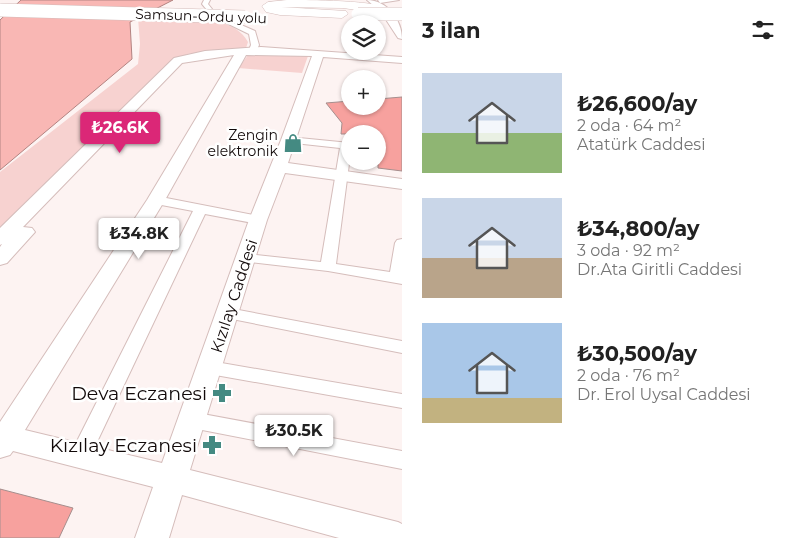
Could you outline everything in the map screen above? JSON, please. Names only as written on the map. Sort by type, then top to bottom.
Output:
[{"type":"highway","points":[[252,14],[260,3],[271,0]]},
{"type":"highway","points":[[318,0],[352,0]]},
{"type":"highway","points":[[342,14],[280,11],[270,9],[268,6],[276,2],[301,1],[392,8]]},
{"type":"highway","name":"Samsun-Ordu yolu","points":[[0,6],[341,16]]},
{"type":"highway","name":"Samsun-Ordu yolu","points":[[369,15],[392,8]]},
{"type":"highway","name":"Samsun-Ordu yolu","points":[[0,10],[349,15]]},
{"type":"main road","points":[[392,8],[402,36]]},
{"type":"main road","points":[[246,52],[156,200],[2,439],[81,455],[398,538]]},
{"type":"main road","points":[[0,259],[184,63],[206,56],[246,52]]},
{"type":"main road","points":[[0,239],[178,60],[198,55],[246,52],[318,54],[402,60]]},
{"type":"main road","name":"Kızılay Caddesi","points":[[152,538],[247,258],[258,220],[289,140],[318,54]]},
{"type":"main road","points":[[278,167],[402,184]]},
{"type":"street","points":[[207,0],[204,4],[214,15],[252,33],[256,45],[246,52]]},
{"type":"street","points":[[289,140],[346,145],[328,267]]},
{"type":"street","points":[[156,200],[258,220]]},
{"type":"street","points":[[81,455],[200,210]]},
{"type":"street","points":[[247,258],[328,267],[399,278],[402,243]]},
{"type":"street","points":[[228,313],[402,346]]},
{"type":"street","points":[[210,368],[402,401]]},
{"type":"street","points":[[192,420],[402,460]]},
{"type":"shaded area","points":[[21,0],[173,0],[130,22],[132,59],[0,170],[0,20]]},
{"type":"shaded area","points":[[182,17],[214,21],[228,25],[240,32],[248,42],[246,48],[187,54],[0,234],[0,172],[138,64],[140,44],[138,18]]},
{"type":"shaded area","points":[[249,54],[308,56],[302,73],[238,68]]},
{"type":"building","points":[[402,97],[402,171],[386,169],[386,125],[342,125],[326,103],[341,102],[341,115],[386,115],[386,98]]},
{"type":"building","points":[[0,489],[73,508],[59,538],[0,538]]},
{"type":"place","name":"Zengin elektronik","points":[[293,143]]},
{"type":"place","name":"Deva Eczanesi","points":[[222,393]]},
{"type":"place","name":"Kızılay Eczanesi","points":[[212,445]]}]
